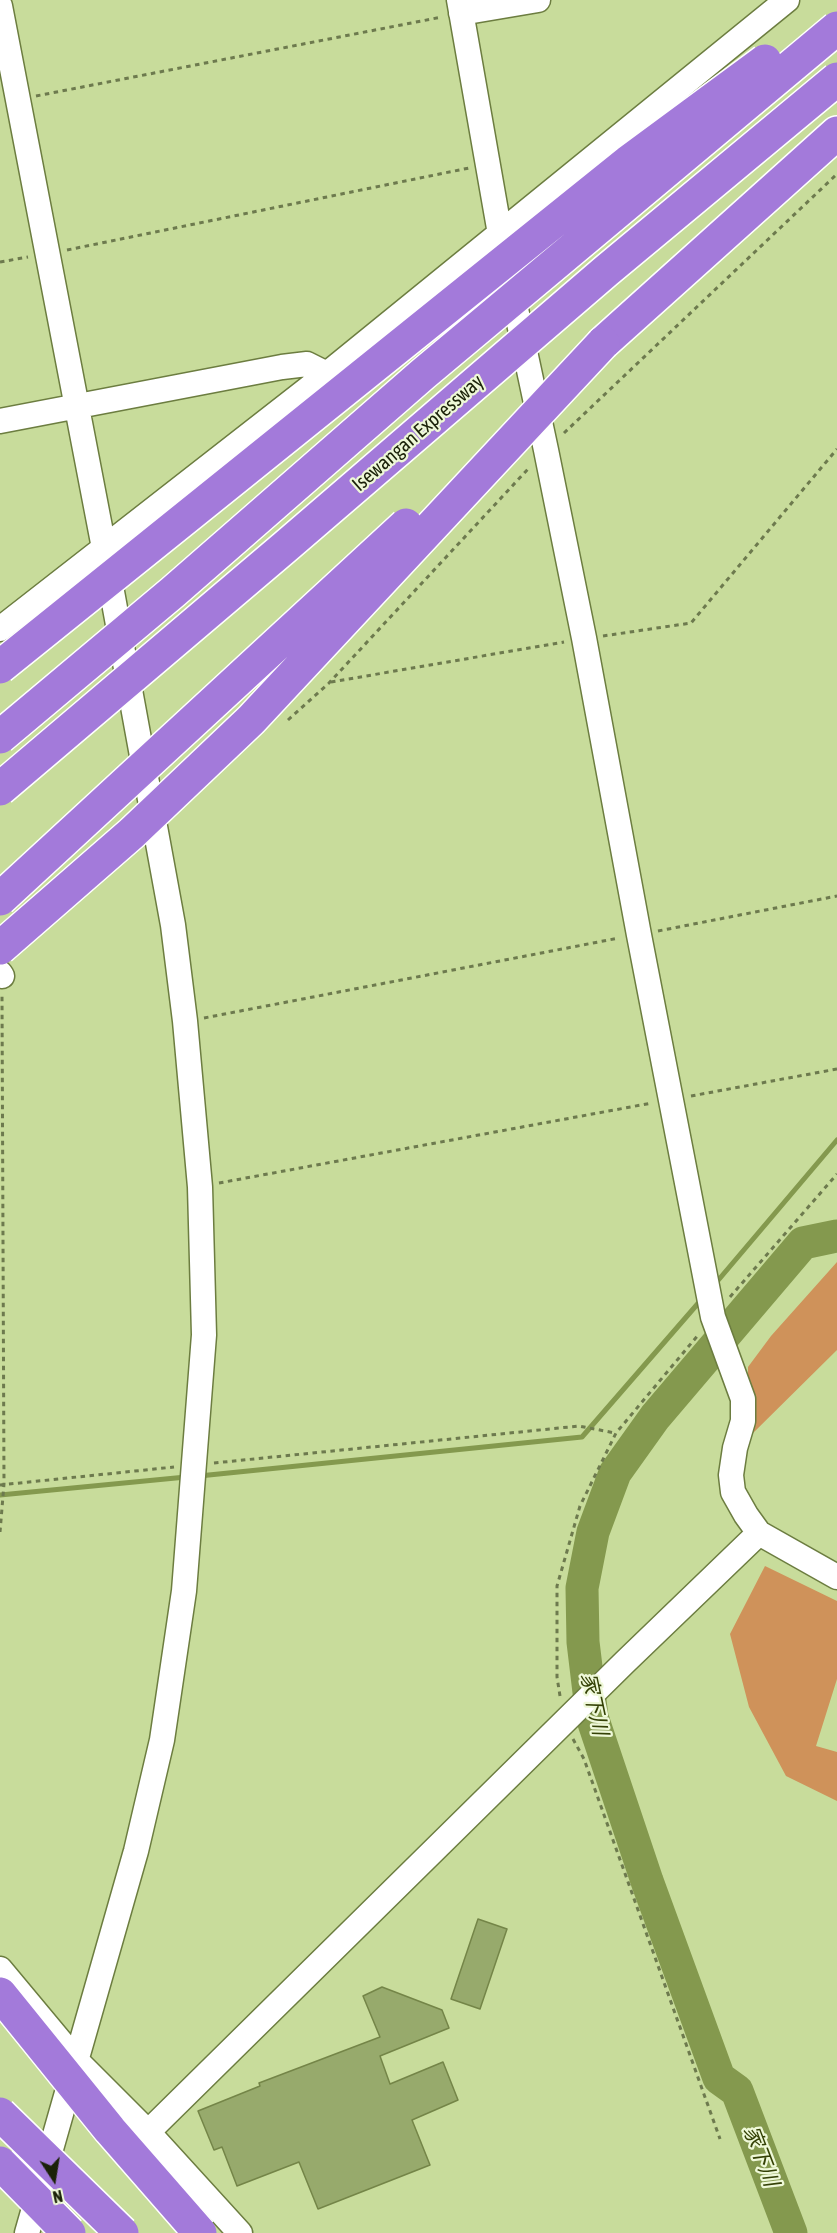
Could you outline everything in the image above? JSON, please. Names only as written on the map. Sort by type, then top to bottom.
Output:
[{"type":"highway","points":[[0,667],[628,162],[799,37],[837,12]]},
{"type":"highway","name":"Isewangan Expressway","points":[[0,737],[173,592],[423,374],[837,28]]},
{"type":"highway","name":"Isewangan Expressway","points":[[0,789],[606,271],[837,79]]},
{"type":"highway","points":[[0,899],[603,343],[837,133]]},
{"type":"highway","points":[[1,966],[132,833],[251,720],[603,343]]},
{"type":"highway","points":[[0,653],[72,607]]},
{"type":"highway","points":[[0,1994],[110,2130],[200,2233]]},
{"type":"highway","points":[[0,2031],[114,2163],[184,2233]]},
{"type":"highway","points":[[0,2114],[122,2233]]},
{"type":"highway","points":[[0,2163],[69,2233]]},
{"type":"street","points":[[538,0],[460,7],[500,234],[584,638],[713,1317],[743,1399],[743,1421],[735,1448],[731,1475],[733,1492],[759,1533],[837,1577]]},
{"type":"street","points":[[0,629],[327,374],[787,0]]},
{"type":"street","points":[[0,6],[104,548],[173,925],[185,1021],[200,1187],[204,1335],[184,1591],[162,1740],[135,1851],[27,2233]]},
{"type":"street","points":[[0,421],[282,367],[307,364],[327,374]]},
{"type":"street","points":[[148,2132],[759,1533]]},
{"type":"street","points":[[0,1969],[75,2059],[148,2132],[240,2233]]},
{"type":"path","points":[[18,99],[460,7]]},
{"type":"path","points":[[0,262],[488,165]]},
{"type":"path","points":[[837,174],[546,450],[329,683],[584,638],[691,623],[837,449]]},
{"type":"path","points":[[185,1021],[837,896]]},
{"type":"path","points":[[0,1532],[2,1485],[1,966]]},
{"type":"path","points":[[200,1187],[837,1069]]},
{"type":"path","points":[[720,2139],[584,1759],[564,1722],[557,1677],[557,1586],[580,1506],[616,1433],[837,1174]]},
{"type":"path","points":[[2,1485],[579,1426],[616,1433]]},
{"type":"shaded area","points":[[837,1262],[837,1350],[748,1438],[748,1367],[771,1336]]},
{"type":"shaded area","points":[[765,1566],[837,1601],[837,1679],[816,1746],[837,1752],[837,1801],[786,1776],[749,1707],[730,1634]]},
{"type":"building","points":[[478,1919],[507,1929],[480,2009],[451,1999]]},
{"type":"building","points":[[382,1987],[442,2010],[449,2028],[380,2056],[390,2084],[443,2062],[458,2100],[412,2120],[430,2165],[318,2209],[299,2162],[237,2186],[222,2147],[214,2150],[198,2111],[260,2086],[259,2083],[380,2037],[363,1996]]},
{"type":"waterway","points":[[715,1284],[837,1140]]},
{"type":"waterway","name":"家下川","points":[[791,2233],[737,2091],[719,2078],[647,1881],[592,1717],[583,1642],[582,1588],[593,1532],[615,1473],[655,1417],[803,1243],[837,1236]]},
{"type":"waterway","points":[[199,1476],[582,1437],[701,1300]]},
{"type":"waterway","points":[[0,1495],[186,1477]]}]
